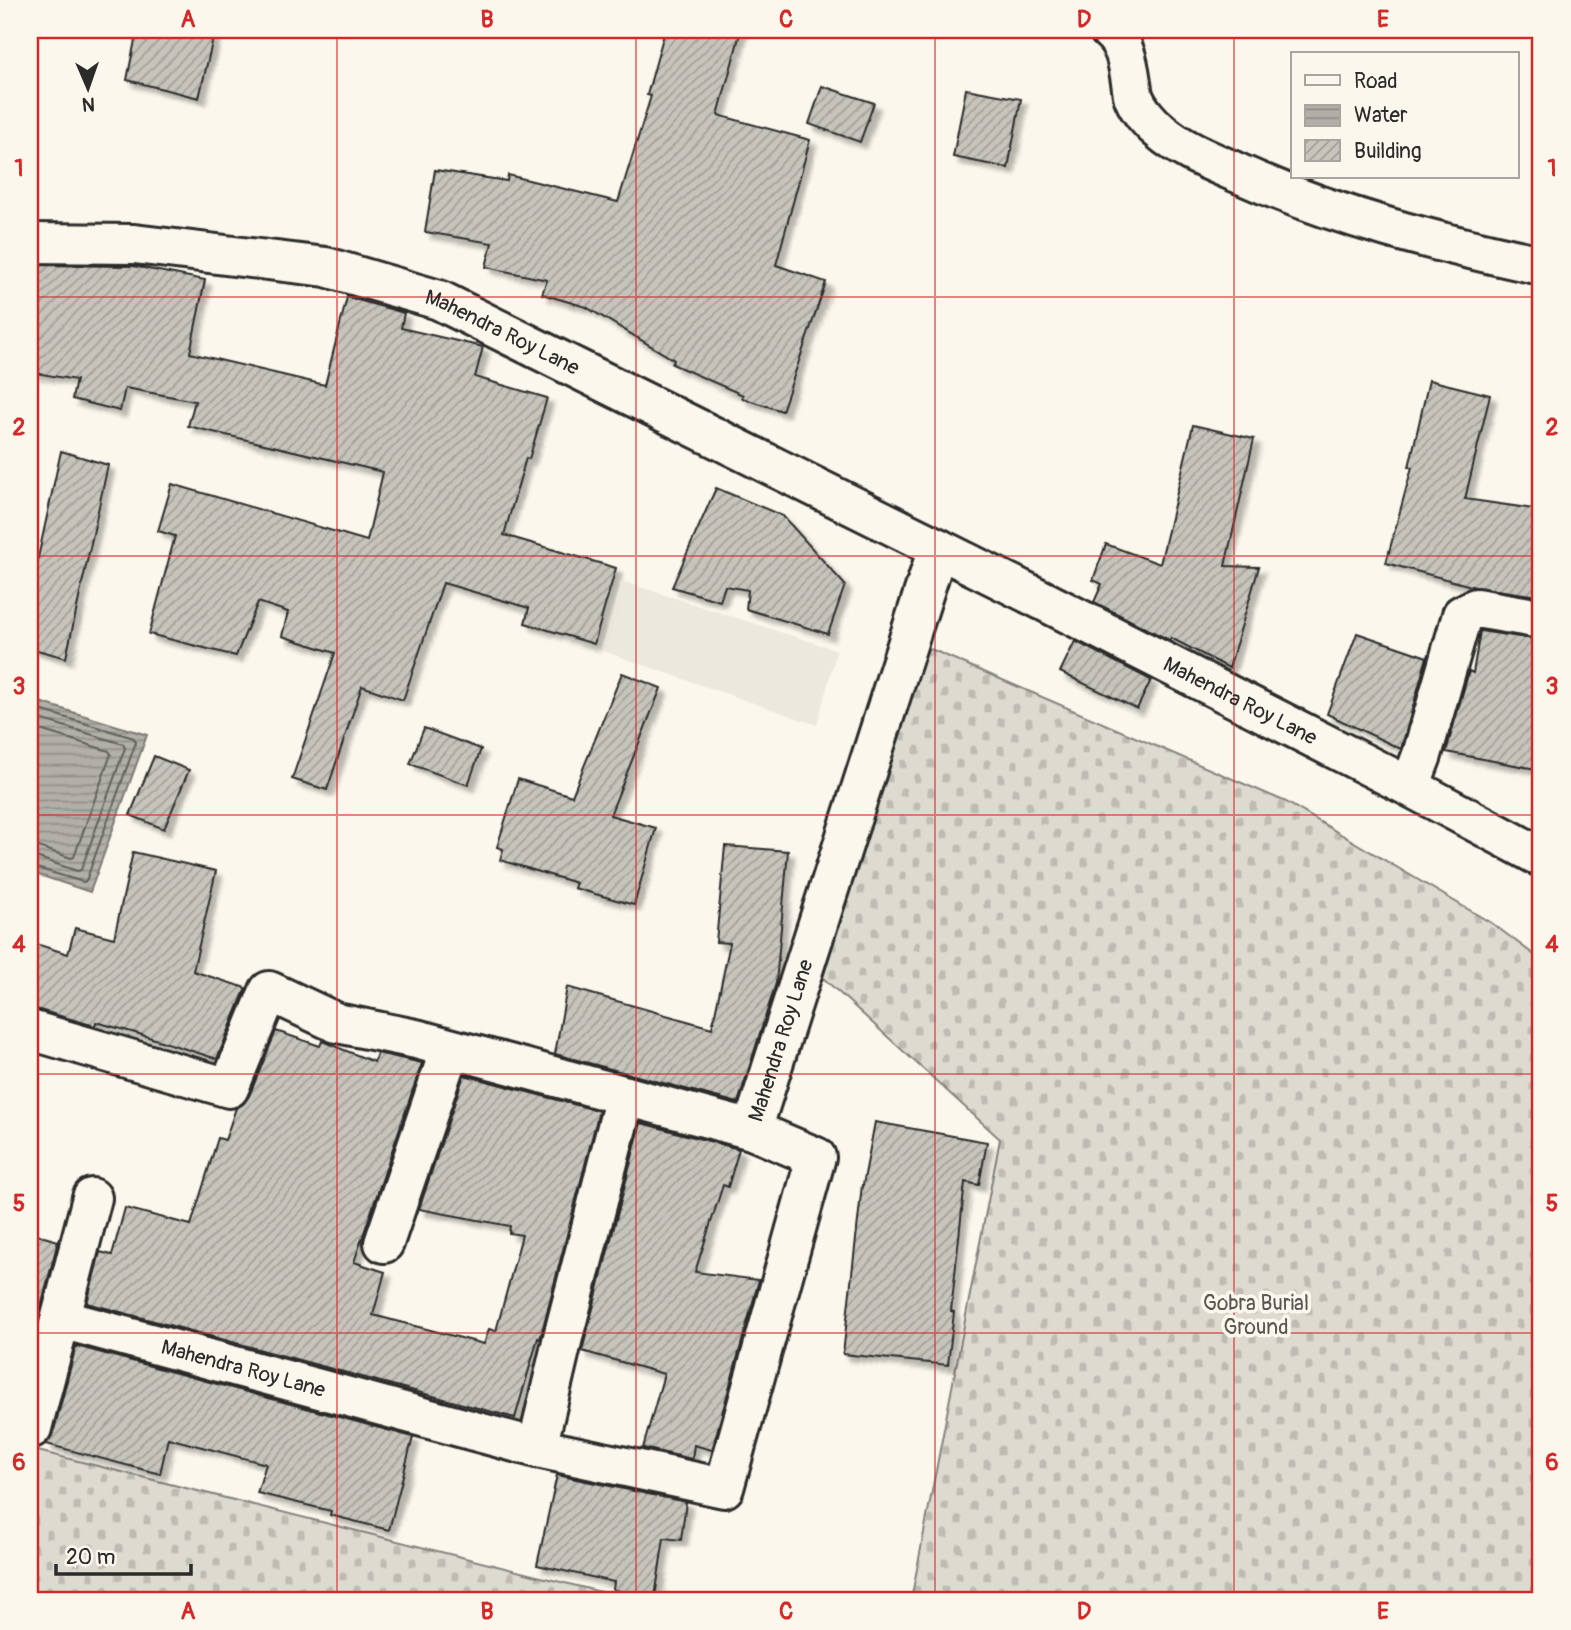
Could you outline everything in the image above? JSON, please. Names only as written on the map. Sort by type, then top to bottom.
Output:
[{"type":"street","points":[[1109,30],[1124,50],[1133,96],[1143,114],[1160,132],[1203,158],[1266,186],[1386,227],[1469,250],[1541,265]]},
{"type":"street","name":"Mahendra Roy Lane","points":[[30,243],[134,244],[326,267],[439,300],[938,548],[1410,787],[1541,857]]},
{"type":"street","name":"Mahendra Roy Lane","points":[[752,1130],[938,548]]},
{"type":"street","points":[[1410,787],[1422,755],[1462,615],[1476,608],[1541,619]]},
{"type":"street","name":"Mahendra Roy Lane","points":[[30,1030],[229,1088],[269,991],[337,1023],[416,1039],[752,1130],[817,1157],[724,1488],[537,1448],[61,1320]]},
{"type":"street","points":[[384,1243],[450,1049]]},
{"type":"street","points":[[537,1448],[625,1096]]},
{"type":"street","points":[[30,1427],[32,1428],[92,1198]]},
{"type":"shaded area","points":[[624,582],[837,650],[817,725],[603,651]]},
{"type":"green space","name":"Gobra Burial Ground","points":[[919,644],[1286,802],[1493,924],[1541,960],[1541,1600],[911,1600],[1000,1139],[823,978]]},
{"type":"green space","points":[[30,1449],[633,1600],[30,1600]]},
{"type":"water","points":[[30,699],[147,735],[90,892],[30,872]]},
{"type":"building","points":[[137,30],[215,30],[199,98],[127,80]]},
{"type":"building","points":[[665,30],[741,30],[718,115],[810,140],[776,265],[826,282],[782,411],[742,398],[743,395],[672,364],[674,360],[586,307],[542,294],[547,280],[486,267],[492,243],[425,232],[435,170],[507,181],[508,175],[618,202],[651,96],[647,95]]},
{"type":"building","points":[[822,86],[874,103],[860,142],[809,124]]},
{"type":"building","points":[[966,89],[1021,99],[1008,168],[953,157]]},
{"type":"building","points":[[30,265],[133,266],[205,280],[190,353],[325,385],[347,297],[404,313],[401,328],[483,347],[475,377],[547,398],[504,535],[616,568],[594,644],[525,623],[529,608],[443,583],[403,700],[362,686],[327,790],[292,779],[335,653],[282,636],[288,612],[258,602],[236,656],[149,634],[175,536],[158,531],[172,484],[367,541],[383,472],[188,426],[195,401],[125,388],[120,411],[72,399],[76,380],[30,372]]},
{"type":"building","points":[[1429,380],[1490,395],[1465,499],[1541,510],[1541,574],[1538,596],[1475,587],[1386,563],[1412,467],[1409,467]]},
{"type":"building","points":[[1193,425],[1254,439],[1225,566],[1259,567],[1229,668],[1094,602],[1102,584],[1093,580],[1106,544],[1160,564]]},
{"type":"building","points":[[61,451],[108,465],[66,658],[30,648],[30,566],[36,567]]},
{"type":"building","points":[[716,488],[783,516],[845,585],[828,634],[746,609],[748,590],[725,586],[720,601],[672,587]]},
{"type":"building","points":[[1480,631],[1541,640],[1541,770],[1446,752],[1469,671],[1473,673]]},
{"type":"building","points":[[1357,633],[1427,657],[1401,749],[1327,714]]},
{"type":"building","points":[[1075,641],[1151,680],[1137,709],[1060,672]]},
{"type":"building","points":[[622,673],[661,688],[610,815],[656,828],[634,905],[574,888],[576,883],[500,860],[503,849],[497,847],[518,779],[572,796]]},
{"type":"building","points":[[424,728],[481,749],[468,785],[410,764]]},
{"type":"building","points":[[154,756],[189,770],[164,829],[130,815]]},
{"type":"building","points":[[725,846],[788,851],[776,983],[738,1103],[555,1054],[567,987],[712,1028],[730,943],[716,942]]},
{"type":"building","points":[[133,852],[216,871],[193,971],[246,988],[217,1059],[96,1022],[95,1026],[30,1009],[30,942],[68,954],[75,928],[114,938]]},
{"type":"building","points":[[276,1031],[320,1046],[322,1041],[374,1062],[377,1053],[422,1063],[354,1262],[385,1272],[373,1315],[484,1344],[489,1329],[496,1331],[522,1235],[509,1233],[510,1226],[419,1209],[464,1075],[599,1111],[540,1339],[538,1338],[515,1418],[87,1303],[100,1252],[112,1255],[125,1208],[191,1225],[218,1138],[225,1140],[236,1108],[249,1096]]},
{"type":"building","points":[[875,1122],[987,1142],[979,1185],[965,1182],[948,1365],[843,1354],[862,1185]]},
{"type":"building","points":[[641,1123],[739,1149],[728,1187],[723,1185],[695,1272],[759,1280],[712,1450],[694,1445],[692,1459],[643,1448],[664,1374],[582,1351]]},
{"type":"building","points":[[30,1233],[58,1241],[30,1350]]},
{"type":"building","points":[[76,1346],[413,1437],[389,1530],[330,1515],[331,1511],[257,1493],[266,1464],[168,1438],[160,1474],[46,1444],[53,1434]]},
{"type":"building","points":[[557,1475],[686,1502],[681,1540],[664,1538],[655,1597],[613,1590],[614,1582],[537,1565]]}]
